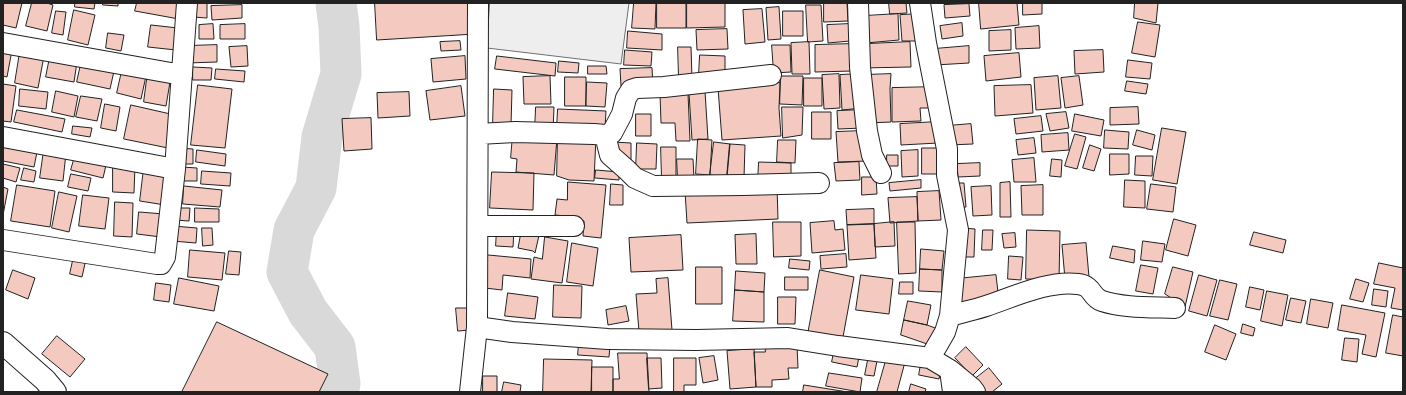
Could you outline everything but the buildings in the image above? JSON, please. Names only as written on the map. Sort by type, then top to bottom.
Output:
[{"type":"street","points":[[3,240],[161,264],[165,257],[175,170],[187,3]]},
{"type":"street","points":[[470,392],[477,327],[478,3]]},
{"type":"street","points":[[858,3],[860,67],[867,131],[872,155],[881,173]]},
{"type":"street","points":[[920,3],[926,43],[947,149],[947,175],[958,230],[950,316],[945,332],[930,358]]},
{"type":"street","points":[[3,42],[182,75]]},
{"type":"street","points":[[478,134],[515,132],[605,135],[612,133],[622,114],[626,98],[631,90],[637,88],[664,87],[771,75]]},
{"type":"street","points":[[605,135],[610,155],[635,178],[653,186],[819,183]]},
{"type":"street","points":[[3,137],[175,170]]},
{"type":"street","points":[[478,226],[574,226]]},
{"type":"street","points":[[950,316],[996,303],[1019,293],[1058,285],[1078,284],[1089,288],[1097,299],[1114,304],[1175,308]]},
{"type":"street","points":[[477,327],[512,332],[608,339],[696,340],[788,338],[930,358],[950,370],[975,392]]},
{"type":"street","points":[[3,343],[55,392]]},
{"type":"street","points":[[950,370],[953,392]]},
{"type":"shaded area","points":[[490,3],[629,3],[621,64],[487,48]]},
{"type":"waterway","points":[[336,3],[339,26],[341,74],[322,137],[316,188],[294,230],[287,272],[308,312],[335,347],[340,384],[336,392]]}]
